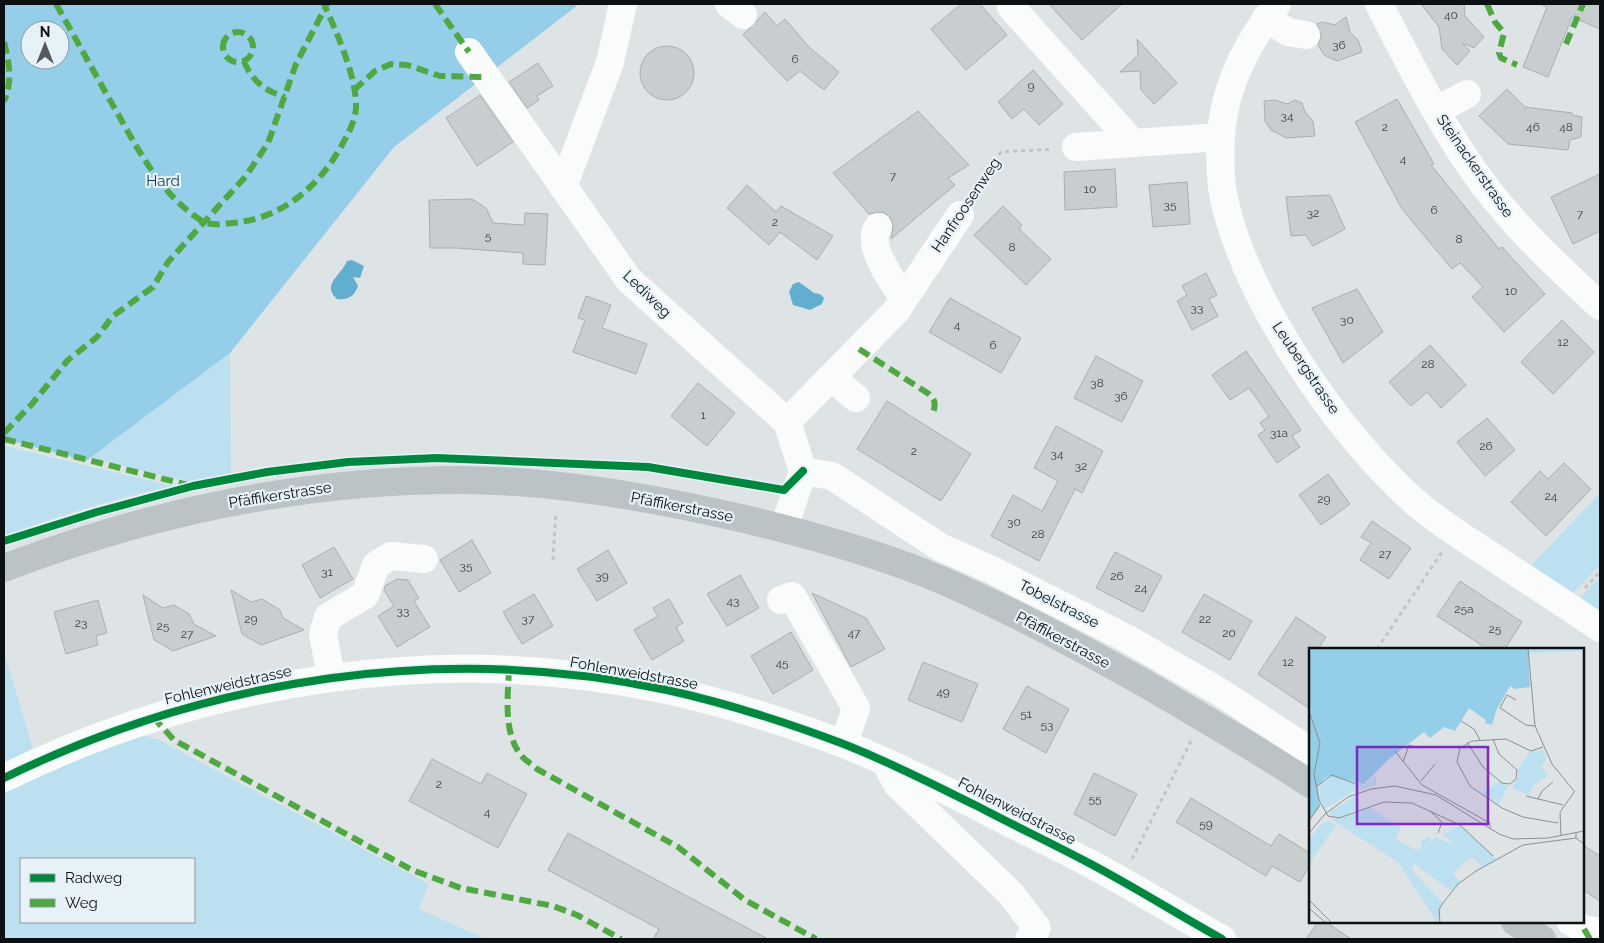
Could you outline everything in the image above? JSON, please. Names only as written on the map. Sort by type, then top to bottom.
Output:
[{"type":"main road","name":"Pfäffikerstrasse","points":[[4,568],[99,535],[176,514],[287,493],[397,482],[460,480],[531,484],[659,501],[784,528],[848,546],[926,574],[1057,634],[1204,718],[1309,783]]},
{"type":"main road","points":[[1518,923],[1542,939]]},
{"type":"street","points":[[563,187],[610,62],[623,4]]},
{"type":"street","name":"Steinackerstrasse","points":[[1379,4],[1436,111],[1484,184],[1545,255],[1600,306]]},
{"type":"street","points":[[1011,7],[1133,143]]},
{"type":"street","points":[[1272,11],[1288,32],[1306,35]]},
{"type":"street","name":"Leubergstrasse","points":[[1272,11],[1239,64],[1224,113],[1220,137],[1223,192],[1230,221],[1253,277],[1283,337],[1314,385],[1361,446],[1390,479],[1416,503],[1455,532],[1600,628]]},
{"type":"street","name":"Lediweg","points":[[469,52],[629,280],[787,422]]},
{"type":"street","points":[[1436,111],[1467,94]]},
{"type":"street","points":[[1076,147],[1220,137]]},
{"type":"street","name":"Hanfroosenweg","points":[[787,422],[896,311],[960,215]]},
{"type":"street","points":[[878,227],[874,238],[875,248],[904,299]]},
{"type":"street","points":[[831,377],[856,398]]},
{"type":"street","points":[[784,528],[803,472],[787,422]]},
{"type":"street","name":"Tobelstrasse","points":[[803,472],[832,476],[940,547],[992,570],[1126,638],[1220,692],[1309,750]]},
{"type":"street","points":[[331,677],[322,634],[328,617],[364,595],[376,565],[391,556],[424,559]]},
{"type":"street","points":[[781,600],[792,596],[856,708],[844,744]]},
{"type":"street","name":"Fohlenweidstrasse","points":[[4,778],[86,740],[179,709],[234,695],[331,677],[453,669],[509,670],[608,680],[670,690],[725,705],[844,744],[1089,863],[1222,939]]},
{"type":"street","points":[[886,763],[897,784],[1011,894],[1037,928],[1029,939]]},
{"type":"street","points":[[1573,923],[1584,929],[1600,932]]},
{"type":"path","points":[[552,560],[556,512]]},
{"type":"path","points":[[1378,648],[1455,532]]},
{"type":"path","points":[[1131,862],[1191,742]]},
{"type":"shaded area","points":[[352,260],[364,266],[360,278],[353,277],[358,286],[355,293],[350,297],[337,299],[331,289],[332,284],[347,261]]},
{"type":"shaded area","points":[[799,282],[814,293],[820,294],[824,298],[822,304],[810,310],[793,305],[789,292],[793,284]]},
{"type":"shaded area","points":[[230,353],[231,473],[191,482],[90,458]]},
{"type":"shaded area","points":[[4,446],[173,486],[87,508],[45,521],[4,537]]},
{"type":"shaded area","points":[[1600,493],[1600,565],[1571,595],[1528,569]]},
{"type":"shaded area","points":[[1600,577],[1600,615],[1578,600]]},
{"type":"shaded area","points":[[4,651],[34,752],[4,767]]},
{"type":"shaded area","points":[[143,735],[159,740],[429,884],[419,909],[486,939],[4,939],[4,789],[66,760]]},
{"type":"green space","name":"Hard","points":[[4,4],[579,4],[394,147],[230,353],[86,461],[4,439]]},
{"type":"building","points":[[961,4],[980,4],[1007,35],[966,70],[931,29]]},
{"type":"building","points":[[1049,4],[1122,4],[1082,40]]},
{"type":"building","points":[[1421,4],[1464,4],[1465,16],[1484,37],[1474,48],[1462,43],[1470,51],[1457,65],[1442,49],[1439,27]]},
{"type":"building","points":[[1540,4],[1600,4],[1600,29],[1572,17],[1548,77],[1523,67],[1547,7]]},
{"type":"building","points":[[765,12],[777,26],[785,19],[809,47],[839,72],[824,90],[800,71],[787,81],[743,35]]},
{"type":"building","points":[[1346,17],[1350,32],[1358,40],[1362,52],[1337,61],[1324,55],[1318,45],[1321,37],[1317,24],[1322,22],[1335,25]]},
{"type":"building","points":[[1137,39],[1177,83],[1154,104],[1141,90],[1140,71],[1120,72],[1138,55]]},
{"type":"building","points":[[662,46],[672,46],[682,50],[690,58],[694,73],[690,88],[682,96],[672,100],[662,100],[652,96],[644,88],[640,78],[640,68],[644,58],[652,50]]},
{"type":"building","points":[[538,63],[553,86],[537,96],[539,100],[527,108],[509,82]]},
{"type":"building","points":[[1033,70],[1063,104],[1039,125],[1024,109],[1012,119],[998,102]]},
{"type":"building","points":[[1507,89],[1525,107],[1572,113],[1572,115],[1582,117],[1581,137],[1570,140],[1568,150],[1508,144],[1479,116]]},
{"type":"building","points":[[480,95],[513,142],[477,166],[446,118]]},
{"type":"building","points":[[1397,99],[1434,164],[1431,165],[1499,249],[1502,247],[1545,294],[1504,332],[1472,297],[1483,287],[1460,263],[1452,269],[1402,209],[1355,122]]},
{"type":"building","points":[[1275,100],[1287,104],[1295,100],[1302,103],[1305,112],[1313,121],[1315,136],[1286,138],[1271,130],[1265,121],[1264,101]]},
{"type":"building","points":[[918,111],[969,165],[948,178],[955,185],[891,239],[893,225],[890,217],[883,212],[869,214],[833,173]]},
{"type":"building","points":[[1115,169],[1117,207],[1065,210],[1064,172]]},
{"type":"building","points":[[1600,174],[1600,231],[1573,244],[1551,197]]},
{"type":"building","points":[[1187,182],[1190,224],[1153,227],[1149,185]]},
{"type":"building","points":[[747,185],[776,212],[781,206],[833,236],[817,260],[780,232],[769,245],[727,208]]},
{"type":"building","points":[[1330,195],[1345,229],[1313,246],[1306,235],[1291,236],[1286,197]]},
{"type":"building","points":[[472,199],[486,208],[493,223],[524,225],[525,213],[548,214],[545,265],[523,264],[523,253],[430,248],[429,200]]},
{"type":"building","points":[[1003,206],[1022,225],[1019,229],[1051,259],[1026,285],[974,235]]},
{"type":"building","points":[[1206,273],[1217,295],[1209,299],[1218,316],[1192,330],[1177,301],[1187,295],[1182,286]]},
{"type":"building","points":[[1357,289],[1383,332],[1343,363],[1312,308]]},
{"type":"building","points":[[586,296],[611,305],[602,328],[647,344],[636,374],[573,352],[585,320],[578,318]]},
{"type":"building","points":[[950,298],[1021,338],[1001,373],[929,332]]},
{"type":"building","points":[[1562,320],[1594,352],[1553,394],[1521,362]]},
{"type":"building","points":[[1430,345],[1466,385],[1441,408],[1427,392],[1411,406],[1389,382]]},
{"type":"building","points":[[1246,351],[1301,430],[1292,436],[1300,447],[1277,463],[1258,435],[1265,430],[1260,423],[1269,416],[1249,388],[1230,400],[1212,375]]},
{"type":"building","points":[[1096,356],[1143,381],[1122,422],[1074,398]]},
{"type":"building","points":[[698,383],[735,413],[707,446],[671,416]]},
{"type":"building","points":[[887,401],[971,454],[941,501],[857,449]]},
{"type":"building","points":[[1487,418],[1515,450],[1485,476],[1457,442]]},
{"type":"building","points":[[1056,426],[1103,451],[1082,493],[1075,489],[1039,561],[991,536],[1013,495],[1042,511],[1058,481],[1034,468]]},
{"type":"building","points":[[1564,463],[1591,489],[1546,536],[1511,502],[1540,471],[1548,479]]},
{"type":"building","points":[[1328,474],[1350,504],[1321,525],[1299,495]]},
{"type":"building","points":[[1372,521],[1411,548],[1389,579],[1360,560],[1371,543],[1361,537]]},
{"type":"building","points":[[472,540],[491,573],[459,592],[440,560]]},
{"type":"building","points":[[334,547],[353,579],[320,598],[302,565]]},
{"type":"building","points":[[608,550],[627,583],[597,601],[577,569]]},
{"type":"building","points":[[1115,552],[1162,576],[1143,612],[1096,588]]},
{"type":"building","points":[[740,575],[759,608],[727,626],[707,594]]},
{"type":"building","points":[[397,579],[408,580],[419,598],[414,601],[430,627],[397,647],[378,616],[394,606],[384,590],[385,586]]},
{"type":"building","points":[[1460,581],[1522,622],[1506,648],[1485,648],[1437,616]]},
{"type":"building","points":[[231,590],[251,602],[262,599],[280,610],[283,618],[304,630],[261,645],[242,634]]},
{"type":"building","points":[[812,593],[866,618],[885,649],[851,667]]},
{"type":"building","points":[[534,594],[553,626],[522,644],[503,612]]},
{"type":"building","points":[[1204,594],[1252,621],[1230,660],[1182,632]]},
{"type":"building","points":[[143,595],[163,608],[174,605],[189,614],[194,624],[216,636],[173,651],[154,640]]},
{"type":"building","points":[[669,599],[683,623],[676,627],[684,641],[652,660],[634,630],[658,616],[653,608]]},
{"type":"building","points":[[98,600],[107,633],[96,636],[98,645],[66,654],[54,612]]},
{"type":"building","points":[[1296,617],[1326,637],[1319,648],[1309,648],[1309,708],[1258,674]]},
{"type":"building","points":[[791,632],[813,670],[773,694],[751,656]]},
{"type":"building","points":[[923,662],[978,684],[962,722],[908,700]]},
{"type":"building","points":[[1027,686],[1069,709],[1046,753],[1003,729]]},
{"type":"building","points":[[432,759],[481,784],[487,773],[527,794],[498,848],[409,801]]},
{"type":"building","points":[[1094,773],[1137,794],[1115,836],[1074,814]]},
{"type":"building","points":[[1191,798],[1271,846],[1279,834],[1309,852],[1309,866],[1300,882],[1272,866],[1266,876],[1176,822]]},
{"type":"building","points":[[568,833],[768,939],[653,939],[659,929],[548,870]]},
{"type":"building","points":[[1584,846],[1600,856],[1600,901],[1584,891]]},
{"type":"building","points":[[1317,923],[1327,923],[1351,939],[1306,939]]},
{"type":"marked path","points":[[56,4],[133,141],[152,171],[174,198],[187,210],[209,224],[250,220],[267,215],[298,198],[323,173],[343,143],[354,117],[356,108],[355,96],[345,54],[324,4]]},
{"type":"marked path","points":[[4,433],[31,405],[68,360],[97,337],[113,316],[153,287],[168,262],[246,176],[268,143],[296,64],[327,4]]},
{"type":"marked path","points":[[435,4],[469,52]]},
{"type":"marked path","points":[[1487,4],[1495,22],[1504,33],[1499,53],[1501,58],[1517,65]]},
{"type":"marked path","points":[[1566,44],[1583,4]]},
{"type":"marked path","points":[[238,32],[249,36],[253,47],[249,58],[238,62],[227,58],[223,47],[227,36],[238,32]]},
{"type":"marked path","points":[[4,42],[9,64],[7,94],[4,101]]},
{"type":"marked path","points":[[244,61],[251,74],[260,84],[271,92],[285,97]]},
{"type":"marked path","points":[[354,90],[375,71],[391,64],[407,65],[440,76],[486,77]]},
{"type":"marked path","points":[[859,349],[929,394],[935,403],[932,415]]},
{"type":"marked path","points":[[4,439],[188,485]]},
{"type":"marked path","points":[[509,669],[509,724],[515,745],[524,758],[537,769],[678,847],[745,900],[816,939]]},
{"type":"marked path","points":[[153,717],[174,740],[412,870],[461,888],[553,906],[577,915],[621,939]]},
{"type":"marked path","points":[[1584,929],[1590,939]]},
{"type":"cycle path","points":[[4,541],[97,512],[193,486],[267,472],[348,462],[437,458],[648,467],[784,490],[803,471]]},
{"type":"cycle path","points":[[4,778],[82,744],[162,715],[245,694],[328,678],[413,670],[498,669],[583,676],[667,690],[711,701],[777,720],[858,750],[927,781],[1073,855],[1222,939]]}]
